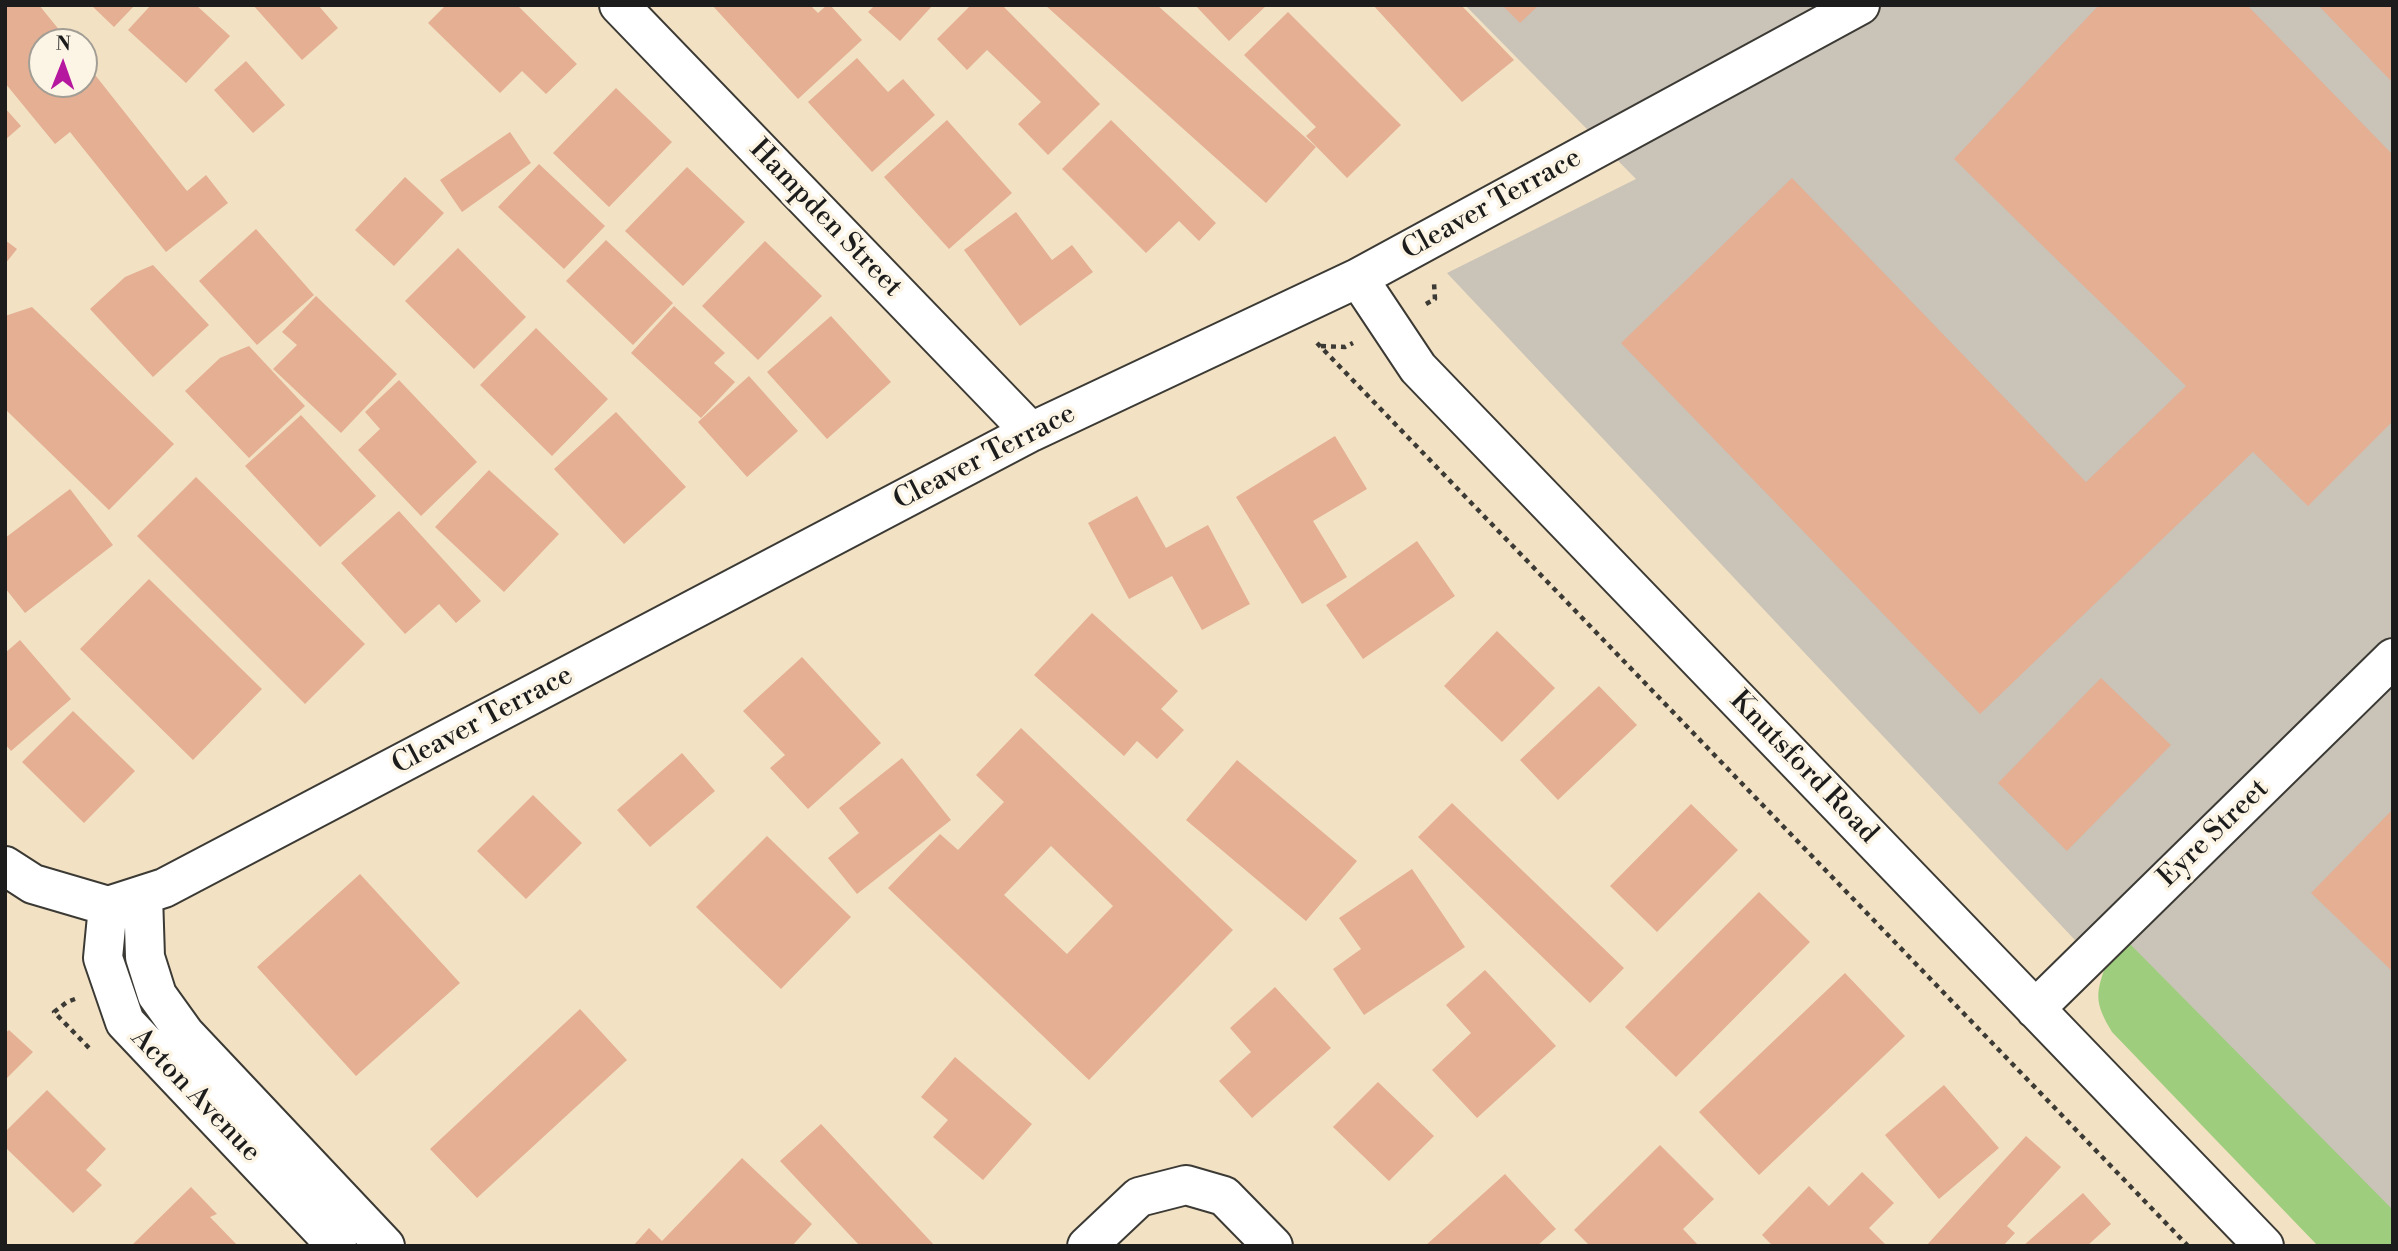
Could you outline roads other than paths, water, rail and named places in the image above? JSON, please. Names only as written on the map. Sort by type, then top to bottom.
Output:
[{"type":"street","name":"Hampden Street","points":[[619,5],[1031,432]]},
{"type":"street","name":"Cleaver Terrace","points":[[125,900],[164,888],[1031,432],[1358,278],[1860,5]]},
{"type":"street","name":"Knutsford Road","points":[[1358,278],[1418,368],[2264,1246]]},
{"type":"street","name":"Eyre Street","points":[[2035,1009],[2393,658]]},
{"type":"street","points":[[5,866],[33,884],[125,900]]},
{"type":"street","name":"Acton Avenue","points":[[125,900],[103,958],[125,1023],[337,1246]]},
{"type":"street","name":"Acton Avenue","points":[[125,900],[157,995],[185,1034],[385,1246]]},
{"type":"street","points":[[1087,1246],[1139,1197],[1186,1185],[1224,1196],[1273,1246]]}]
